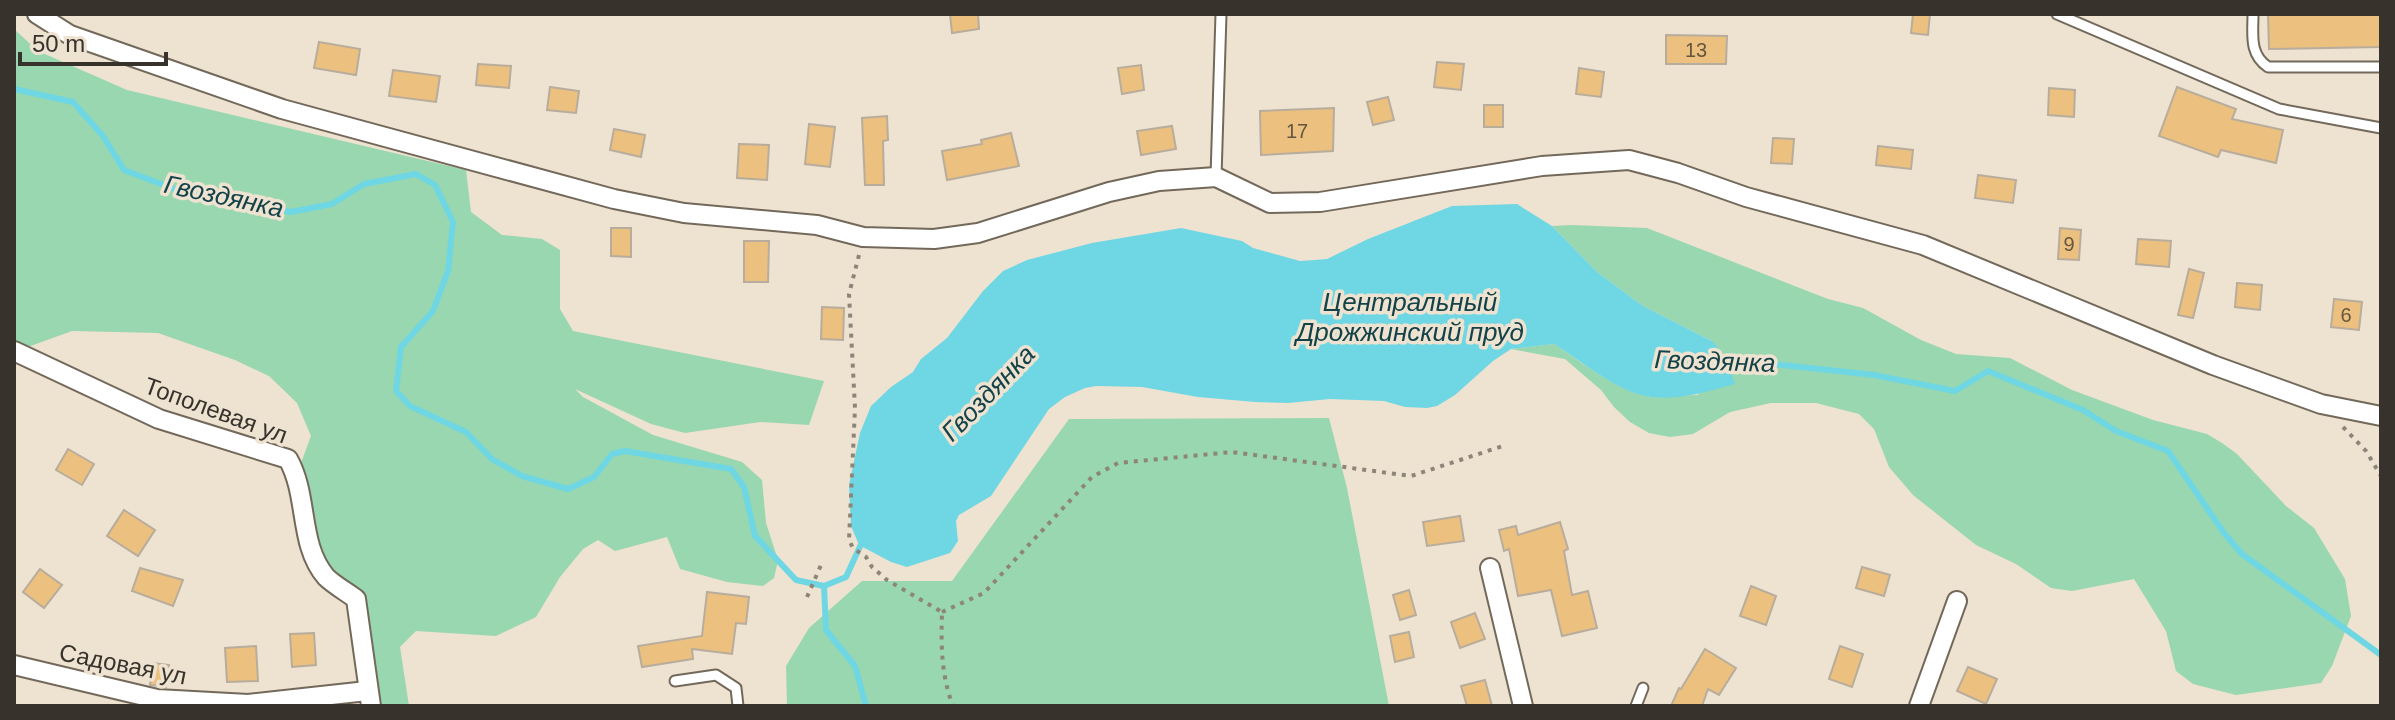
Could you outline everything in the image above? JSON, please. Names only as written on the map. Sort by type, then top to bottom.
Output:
[{"type":"street","points":[[37,14],[70,35],[282,109],[614,199],[684,213],[817,225],[863,237],[934,239],[978,233],[1109,192],[1159,181],[1216,177],[1270,203],[1320,202],[1542,166],[1629,160],[1773,205],[1923,245],[2213,365],[2321,404],[2381,416]]},
{"type":"street","name":"Тополевая ул","points":[[14,351],[159,419],[288,459],[297,474],[310,550],[327,577],[356,599],[369,698]]},
{"type":"street","points":[[1490,568],[1523,706]]},
{"type":"street","points":[[1919,706],[1957,601]]},
{"type":"street","name":"Садовая ул","points":[[14,665],[157,699],[248,704],[369,698]]},
{"type":"lane","points":[[1216,177],[1221,14]]},
{"type":"lane","points":[[2057,14],[2279,109],[2381,128]]},
{"type":"lane","points":[[2253,14],[2253,51],[2268,67],[2381,67]]},
{"type":"lane","points":[[675,681],[716,675],[736,688],[738,706]]},
{"type":"lane","points":[[1636,706],[1643,688]]},
{"type":"path","points":[[863,237],[849,294],[855,408],[849,540],[853,548],[887,580],[942,612]]},
{"type":"path","points":[[2321,404],[2366,451],[2381,476]]},
{"type":"path","points":[[942,612],[984,593],[1092,477],[1118,463],[1232,452],[1411,476],[1506,445]]},
{"type":"path","points":[[807,597],[821,565]]},
{"type":"path","points":[[942,612],[941,649],[945,686],[953,706]]},
{"type":"green space","points":[[14,29],[38,51],[127,90],[466,170],[471,212],[502,235],[542,239],[560,250],[560,309],[573,331],[824,381],[809,425],[760,422],[685,433],[651,424],[575,389],[583,397],[653,435],[742,462],[762,480],[766,523],[778,560],[774,578],[763,586],[727,582],[680,569],[667,537],[615,551],[598,540],[583,549],[560,577],[536,617],[496,636],[416,631],[400,647],[409,706],[371,706],[356,599],[327,577],[297,474],[311,436],[297,403],[269,376],[235,360],[158,333],[72,331],[25,348],[14,343]]},
{"type":"green space","points":[[1552,226],[1647,228],[1828,299],[1863,308],[1921,340],[1956,354],[2010,358],[2072,390],[2153,420],[2207,434],[2237,454],[2286,506],[2314,528],[2345,579],[2351,616],[2332,666],[2321,683],[2236,695],[2193,684],[2176,671],[2166,631],[2134,579],[2072,591],[2051,588],[2016,564],[1976,545],[1913,495],[1889,467],[1874,429],[1859,414],[1816,403],[1771,403],[1730,412],[1693,434],[1670,437],[1649,433],[1630,422],[1601,390],[1565,359],[1511,349],[1554,344],[1629,390],[1642,395],[1665,397],[1698,395],[1712,341],[1643,306],[1597,272]]},
{"type":"green space","points":[[1329,418],[1347,488],[1389,706],[787,706],[786,666],[809,628],[862,581],[952,581],[1069,419]]},
{"type":"water","name":"Центральный Дрожжинский пруд","points":[[1517,204],[1552,226],[1597,272],[1643,306],[1712,341],[1726,357],[1735,384],[1676,397],[1641,395],[1607,379],[1554,344],[1511,349],[1455,395],[1427,408],[1405,407],[1384,401],[1330,399],[1255,402],[1198,397],[1142,387],[1085,388],[1049,409],[991,496],[959,515],[956,521],[958,541],[950,553],[907,567],[859,545],[851,526],[849,485],[860,433],[871,406],[913,372],[921,359],[947,338],[983,291],[1003,271],[1027,260],[1092,243],[1181,228],[1242,241],[1253,248],[1300,261],[1327,259],[1368,239],[1452,206]]},
{"type":"building","points":[[950,14],[978,14],[979,29],[952,33]]},
{"type":"building","points":[[1913,14],[1930,14],[1928,35],[1911,33]]},
{"type":"building","points":[[2268,14],[2381,14],[2381,47],[2269,49]]},
{"type":"building","points":[[1666,35],[1727,36],[1726,64],[1666,64]]},
{"type":"building","points":[[319,42],[360,49],[356,75],[314,68]]},
{"type":"building","points":[[1437,62],[1464,64],[1461,90],[1434,87]]},
{"type":"building","points":[[478,64],[511,66],[509,88],[476,85]]},
{"type":"building","points":[[1141,65],[1144,90],[1122,94],[1118,68]]},
{"type":"building","points":[[1579,68],[1604,72],[1601,97],[1576,94]]},
{"type":"building","points":[[393,70],[440,76],[436,102],[389,96]]},
{"type":"building","points":[[550,87],[579,91],[576,113],[547,110]]},
{"type":"building","points":[[2177,87],[2236,109],[2232,119],[2283,130],[2276,163],[2221,150],[2218,157],[2159,136]]},
{"type":"building","points":[[2049,88],[2075,90],[2074,117],[2048,115]]},
{"type":"building","points":[[1388,97],[1394,120],[1373,125],[1367,102]]},
{"type":"building","points":[[1484,105],[1503,105],[1503,127],[1484,127]]},
{"type":"building","points":[[1334,108],[1333,151],[1261,155],[1260,111]]},
{"type":"building","points":[[887,116],[888,140],[883,141],[884,185],[865,185],[862,118]]},
{"type":"building","points":[[809,124],[835,127],[830,167],[805,164]]},
{"type":"building","points":[[1172,126],[1176,149],[1141,155],[1137,131]]},
{"type":"building","points":[[614,129],[645,135],[641,157],[610,150]]},
{"type":"building","points":[[1011,133],[1019,166],[947,180],[942,151],[982,144],[981,140]]},
{"type":"building","points":[[1773,138],[1794,139],[1792,164],[1771,163]]},
{"type":"building","points":[[739,144],[769,145],[767,180],[737,178]]},
{"type":"building","points":[[1878,146],[1913,150],[1911,169],[1876,165]]},
{"type":"building","points":[[1978,175],[2016,180],[2013,203],[1975,198]]},
{"type":"building","points":[[611,228],[631,228],[631,257],[611,256]]},
{"type":"building","points":[[2060,228],[2081,230],[2079,260],[2058,259]]},
{"type":"building","points":[[2138,239],[2171,241],[2169,267],[2136,264]]},
{"type":"building","points":[[744,241],[769,241],[768,282],[744,282]]},
{"type":"building","points":[[2189,269],[2204,273],[2193,318],[2178,315]]},
{"type":"building","points":[[2237,283],[2262,285],[2260,310],[2235,307]]},
{"type":"building","points":[[2334,299],[2362,302],[2359,330],[2331,327]]},
{"type":"building","points":[[822,307],[844,308],[843,340],[821,339]]},
{"type":"building","points":[[68,449],[94,464],[82,485],[56,470]]},
{"type":"building","points":[[124,510],[155,530],[138,556],[107,536]]},
{"type":"building","points":[[1460,516],[1464,541],[1427,546],[1423,522]]},
{"type":"building","points":[[1560,522],[1568,549],[1564,551],[1572,595],[1588,591],[1597,628],[1562,636],[1551,590],[1518,596],[1509,549],[1504,551],[1499,530],[1516,526],[1518,535]]},
{"type":"building","points":[[1862,567],[1890,575],[1884,596],[1856,588]]},
{"type":"building","points":[[140,568],[183,580],[173,606],[132,591]]},
{"type":"building","points":[[40,569],[62,585],[44,608],[23,592]]},
{"type":"building","points":[[1751,586],[1776,596],[1766,625],[1740,616]]},
{"type":"building","points":[[1409,590],[1416,615],[1400,620],[1393,595]]},
{"type":"building","points":[[707,592],[749,597],[746,624],[736,623],[732,654],[692,649],[693,659],[642,667],[638,646],[702,636]]},
{"type":"building","points":[[1475,613],[1485,639],[1460,648],[1451,622]]},
{"type":"building","points":[[1409,632],[1414,657],[1395,662],[1390,636]]},
{"type":"building","points":[[314,633],[316,665],[292,667],[290,634]]},
{"type":"building","points":[[256,646],[258,681],[227,682],[225,648]]},
{"type":"building","points":[[1840,646],[1863,654],[1852,687],[1829,679]]},
{"type":"building","points":[[1705,649],[1736,668],[1719,695],[1708,689],[1702,706],[1671,706],[1679,688]]},
{"type":"building","points":[[153,663],[169,665],[166,687],[150,685]]},
{"type":"building","points":[[1968,667],[1997,679],[1986,704],[1957,691]]},
{"type":"building","points":[[1485,680],[1492,706],[1467,706],[1461,686]]},
{"type":"waterway","name":"Гвоздянка","points":[[14,89],[73,102],[103,136],[124,170],[177,190],[291,212],[332,204],[364,184],[416,174],[435,185],[453,222],[448,271],[433,311],[401,347],[396,391],[410,406],[466,432],[492,459],[522,476],[568,489],[594,477],[612,454],[625,451],[731,469],[744,487],[755,536],[796,580],[824,586],[846,577],[863,540]]},
{"type":"waterway","name":"Гвоздянка","points":[[1719,358],[1874,375],[1955,391],[1988,371],[2083,410],[2116,431],[2168,451],[2242,554],[2381,655]]},
{"type":"waterway","points":[[824,586],[826,630],[855,666],[866,706]]}]
